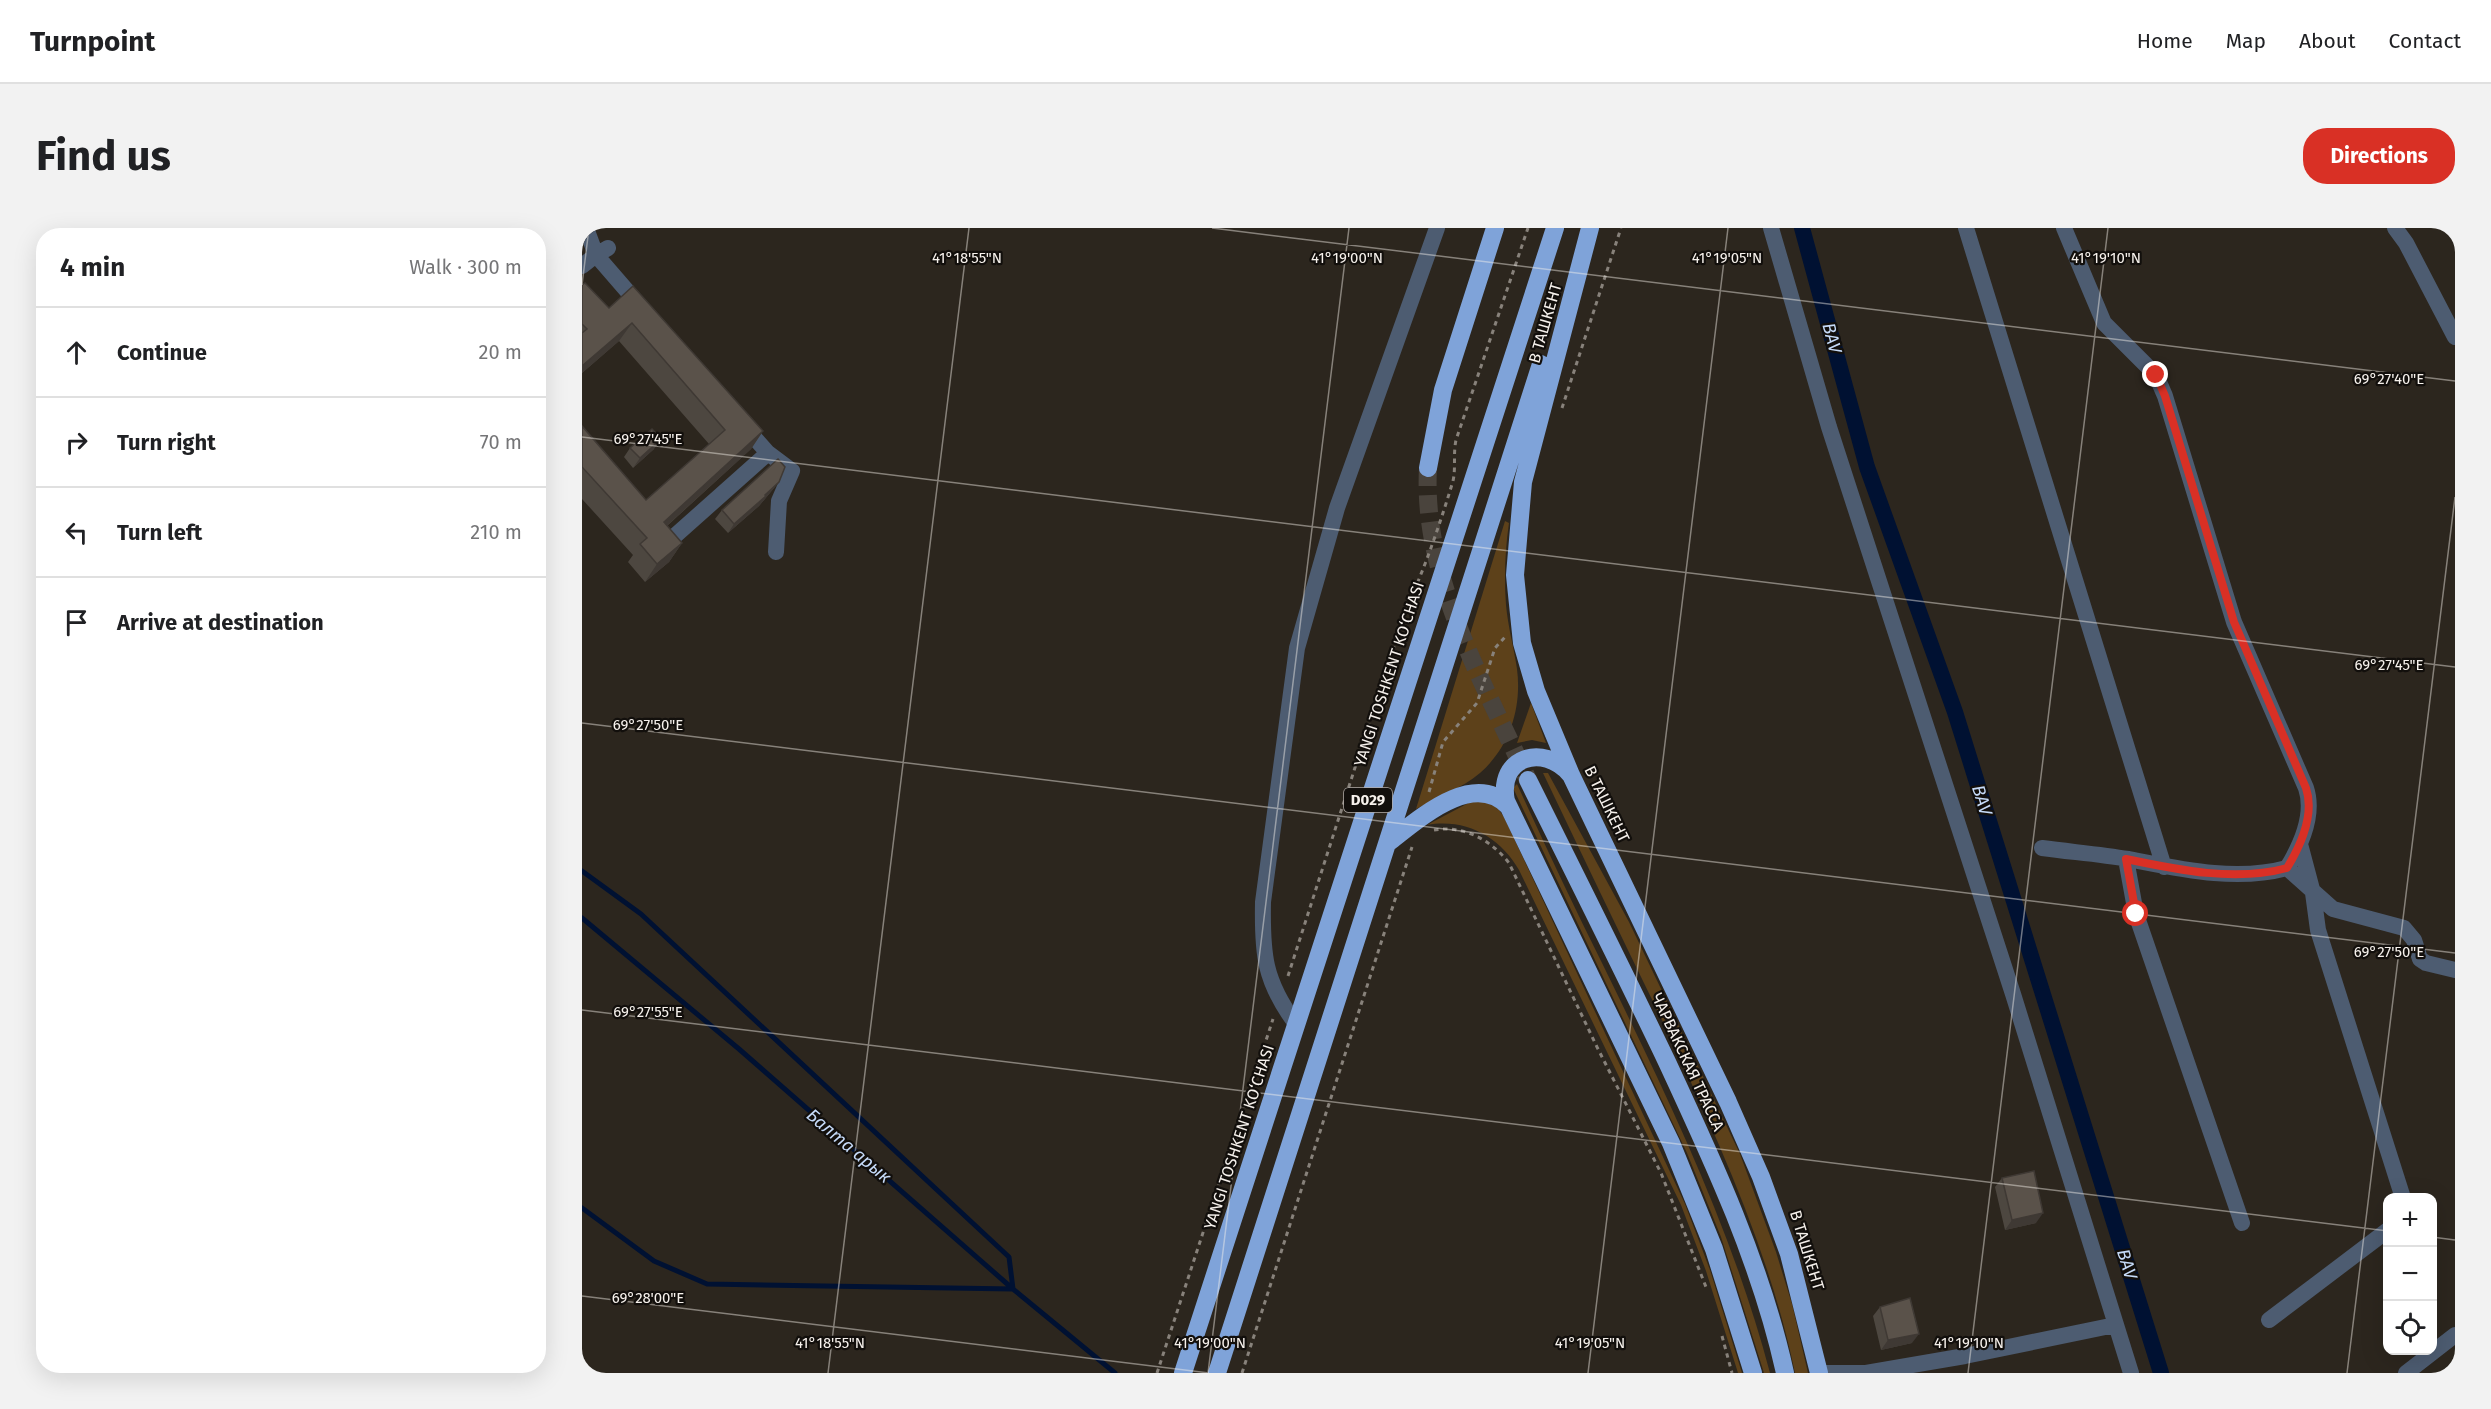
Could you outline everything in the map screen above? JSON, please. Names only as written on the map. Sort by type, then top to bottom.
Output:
[{"type":"highway","points":[[1428,468],[1443,390],[1495,228]]},
{"type":"highway","name":"YANGI TOSHKENT KO‘CHASI","points":[[1183,1373],[1555,228]]},
{"type":"highway","name":"D029","points":[[1217,1373],[1585,228]]},
{"type":"highway","name":"В ТАШКЕНТ","points":[[1590,228],[1570,313],[1529,454],[1519,512],[1515,575],[1520,631],[1527,664],[1546,717],[1571,775],[1723,1092],[1761,1177],[1789,1254],[1819,1373]]},
{"type":"highway","points":[[1571,775],[1561,765],[1549,759],[1537,756],[1524,759],[1513,767],[1506,780],[1504,793],[1671,1143],[1714,1249],[1753,1373]]},
{"type":"highway","name":"ЧАРВАКСКАЯ ТРАССА","points":[[1528,780],[1613,950],[1709,1152],[1740,1226],[1760,1284],[1785,1373]]},
{"type":"highway","points":[[1389,842],[1422,816],[1471,792],[1494,795],[1509,807]]},
{"type":"street","points":[[586,228],[595,256],[651,318]]},
{"type":"street","points":[[1296,1024],[1279,1002],[1270,981],[1264,956],[1263,902],[1297,648],[1337,508],[1437,228]]},
{"type":"street","points":[[1771,228],[1829,427],[2013,994],[2131,1373]]},
{"type":"street","points":[[1966,228],[2164,867]]},
{"type":"street","points":[[2064,228],[2104,323],[2156,375],[2165,396],[2234,622],[2309,797],[2308,817],[2300,844],[2287,868]]},
{"type":"street","points":[[2395,228],[2406,243],[2455,337]]},
{"type":"street","points":[[729,408],[768,453],[792,471],[779,501],[776,552]]},
{"type":"street","points":[[668,542],[768,453]]},
{"type":"street","points":[[2300,844],[2313,893],[2318,930],[2402,1193]]},
{"type":"street","points":[[2042,848],[2126,859],[2164,867],[2249,875],[2287,868]]},
{"type":"street","points":[[2126,859],[2136,914],[2242,1224]]},
{"type":"street","points":[[2287,868],[2333,909],[2404,928],[2414,940],[2420,959],[2426,963],[2455,970]]},
{"type":"street","points":[[2269,1320],[2383,1234]]},
{"type":"street","points":[[1819,1373],[1866,1373],[1965,1356],[2115,1325]]},
{"type":"street","points":[[2406,1373],[2455,1335]]},
{"type":"path","points":[[1157,1373],[1406,609],[1419,580],[1454,478],[1453,459],[1456,440],[1528,228]]},
{"type":"path","points":[[1429,831],[1451,829],[1473,835],[1496,849],[1509,863],[1597,1047],[1661,1173],[1709,1295]]},
{"type":"path","points":[[1720,1328],[1732,1373]]},
{"type":"shaded area","points":[[1505,521],[1509,523],[1505,564],[1506,605],[1518,683],[1518,698],[1512,726],[1499,751],[1480,773],[1416,809]]},
{"type":"shaded area","points":[[1531,703],[1546,743],[1532,740],[1517,743]]},
{"type":"shaded area","points":[[1543,773],[1548,773],[1629,922],[1740,1154],[1776,1252],[1792,1304],[1808,1373],[1795,1373],[1771,1281],[1720,1148],[1661,1018]]},
{"type":"shaded area","points":[[1517,784],[1697,1165],[1737,1267],[1770,1373],[1764,1373],[1721,1237],[1687,1153],[1513,788]]},
{"type":"shaded area","points":[[1476,799],[1497,807],[1504,817],[1685,1204],[1710,1270],[1742,1373],[1738,1373],[1706,1271],[1681,1205],[1519,870],[1502,848],[1480,832],[1455,824],[1427,825]]},
{"type":"building","points":[[585,283],[609,308],[633,286],[763,431],[664,522],[682,543],[657,564],[640,544],[647,538],[582,467],[582,426],[646,500],[725,430],[632,323],[582,366],[582,333],[587,329],[582,324],[582,285]]},
{"type":"building","points":[[652,429],[661,439],[640,458],[630,448]]},
{"type":"building","points":[[778,459],[785,467],[779,482],[734,524],[722,510]]},
{"type":"building","points":[[2034,1171],[2043,1213],[2012,1220],[2002,1178]]},
{"type":"building","points":[[1910,1298],[1919,1334],[1888,1340],[1880,1307]]},
{"type":"waterway","name":"BAV","points":[[1802,228],[1867,467],[1955,712],[2161,1373]]},
{"type":"waterway","points":[[582,871],[641,914],[1009,1257],[1013,1289]]},
{"type":"waterway","name":"Балта арык","points":[[582,918],[739,1049],[1013,1289],[1115,1373]]},
{"type":"waterway","points":[[582,1208],[654,1261],[707,1284],[1013,1289]]},
{"type":"tunnel","points":[[1428,468],[1429,509],[1435,550],[1445,590],[1475,667],[1528,780]]},
{"type":"route","points":[[2136,914],[2126,859],[2164,867],[2249,875],[2287,868],[2300,844],[2310,807],[2306,788],[2234,622],[2165,396],[2156,375]]}]
